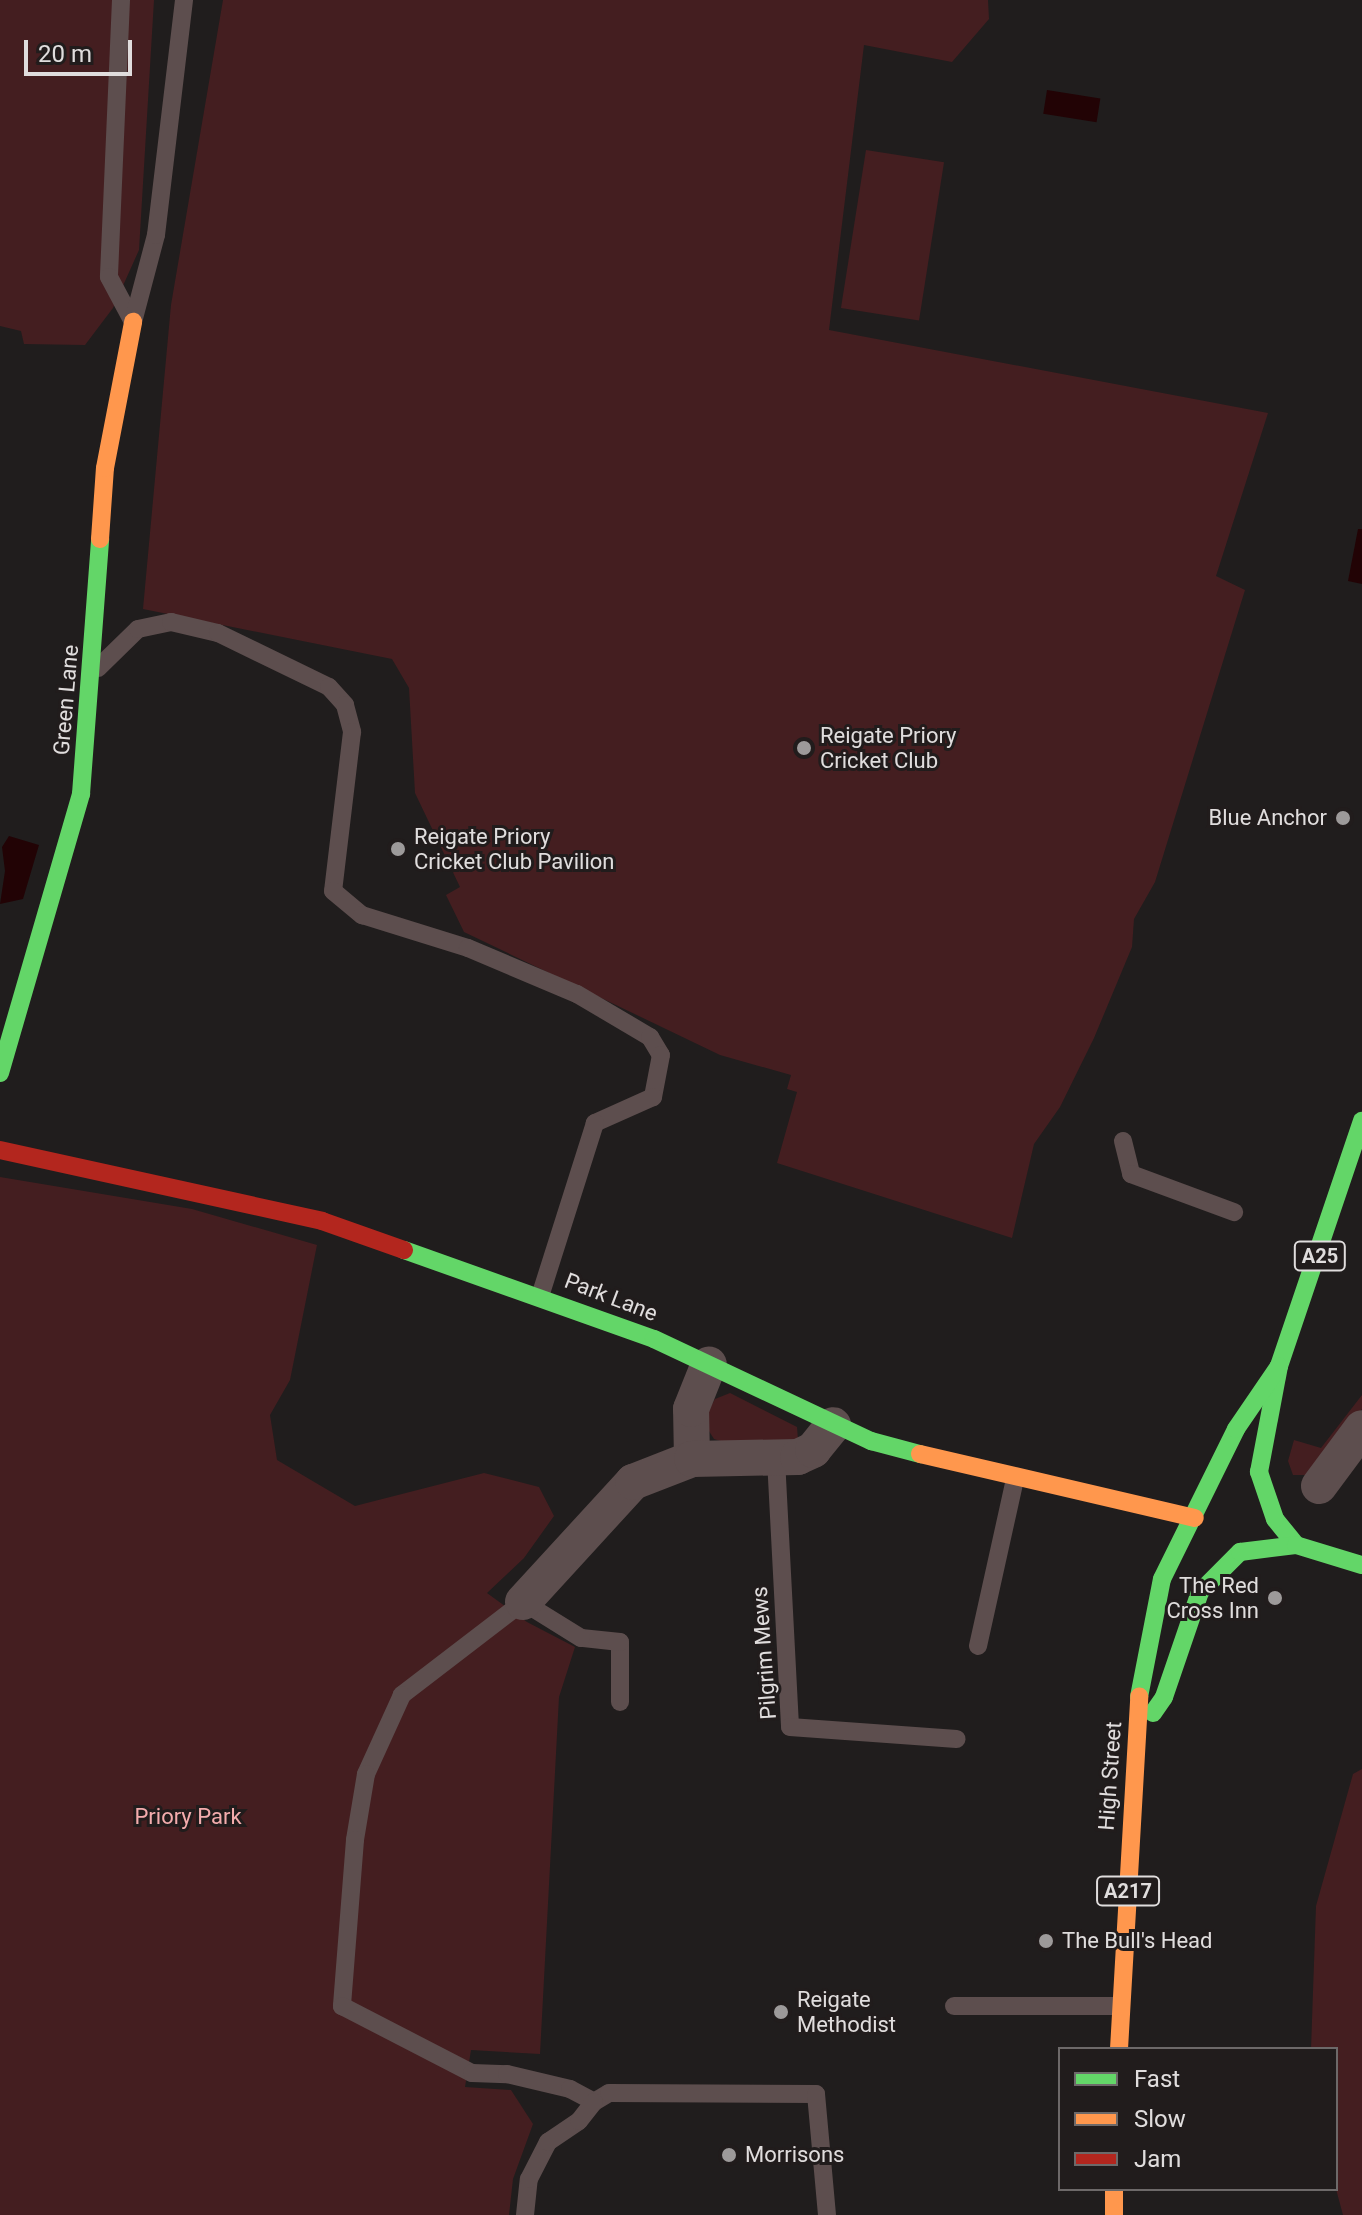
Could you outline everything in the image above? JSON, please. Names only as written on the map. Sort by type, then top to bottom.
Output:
[{"type":"street","name":"Green Lane","points":[[0,1073],[66,860],[81,794],[94,674],[105,468],[133,322]]},
{"type":"street","name":"A25","points":[[1296,1545],[1275,1519],[1259,1472],[1279,1366],[1325,1241],[1362,1121]]},
{"type":"street","name":"Park Lane","points":[[0,1150],[322,1221],[540,1296],[709,1364],[871,1441],[1015,1479],[1195,1518]]},
{"type":"street","points":[[692,1459],[691,1409],[709,1364]]},
{"type":"street","name":"A25","points":[[1195,1518],[1236,1429],[1279,1366]]},
{"type":"street","points":[[523,1602],[633,1482],[692,1459],[776,1459],[813,1450],[833,1425]]},
{"type":"street","points":[[1319,1486],[1362,1428]]},
{"type":"street","points":[[1147,1508],[1165,1545],[1166,1563]]},
{"type":"street","name":"High Street","points":[[1119,2047],[1140,1686],[1166,1563],[1195,1518]]},
{"type":"street","points":[[1137,1734],[1164,1697],[1200,1592],[1209,1578],[1240,1552],[1296,1545],[1362,1565]]},
{"type":"street","points":[[1114,2191],[1114,2215]]},
{"type":"lane","points":[[121,0],[109,277],[133,322]]},
{"type":"lane","points":[[133,322],[156,235],[184,0]]},
{"type":"lane","points":[[94,674],[125,638],[148,625],[171,622],[218,633],[329,687],[345,705],[352,732],[333,891],[362,915],[468,948],[563,988],[650,1037],[661,1055],[653,1097],[595,1123],[540,1296]]},
{"type":"lane","points":[[1123,1141],[1131,1174],[1234,1212]]},
{"type":"lane","points":[[1296,1231],[1325,1241]]},
{"type":"lane","name":"Pilgrim Mews","points":[[776,1459],[790,1727],[957,1739]]},
{"type":"lane","points":[[978,1646],[1015,1479]]},
{"type":"lane","points":[[594,2102],[570,2089],[507,2074],[472,2073],[342,2006],[355,1840],[366,1774],[402,1695],[523,1602],[581,1638],[620,1642],[620,1702]]},
{"type":"lane","points":[[954,2006],[1120,2006]]},
{"type":"lane","points":[[525,2215],[529,2179],[548,2142],[579,2121],[594,2102],[609,2093],[816,2094],[827,2215]]},
{"type":"green space","points":[[0,0],[154,0],[139,250],[113,308],[85,345],[24,344],[21,331],[0,326]]},
{"type":"green space","name":"Reigate Priory Cricket Club","points":[[223,0],[988,0],[989,19],[952,62],[864,45],[829,330],[1268,413],[1216,576],[1245,590],[1155,882],[1134,919],[1132,947],[1094,1038],[1060,1107],[1034,1144],[1012,1238],[777,1163],[797,1092],[787,1089],[791,1075],[720,1055],[464,932],[446,895],[460,887],[415,793],[409,688],[392,659],[143,609],[171,305]]},
{"type":"green space","points":[[866,150],[944,162],[919,320],[841,308]]},
{"type":"green space","name":"Priory Park","points":[[0,1177],[192,1209],[317,1245],[290,1380],[270,1415],[277,1460],[355,1506],[484,1473],[539,1487],[554,1516],[524,1558],[487,1593],[527,1622],[575,1647],[559,1697],[540,2054],[471,2050],[465,2087],[511,2090],[533,2124],[513,2179],[509,2215],[0,2215]]},
{"type":"green space","points":[[730,1393],[797,1427],[798,1440],[730,1444],[714,1439],[707,1428],[708,1411],[715,1399]]},
{"type":"green space","points":[[1362,1395],[1362,1409],[1309,1475],[1293,1475],[1288,1461],[1294,1440],[1321,1448]]},
{"type":"green space","points":[[1362,1769],[1362,2215],[1343,2215],[1337,2191],[1338,2047],[1311,2047],[1316,1906],[1353,1774]]},
{"type":"shaded area","points":[[1047,90],[1100,98],[1097,122],[1043,114]]},
{"type":"shaded area","points":[[1358,529],[1362,529],[1362,584],[1348,581]]},
{"type":"shaded area","points":[[9,836],[39,845],[23,899],[0,904],[5,871],[2,847]]},
{"type":"traffic: fast","points":[[0,1073],[81,794],[100,539]]},
{"type":"traffic: fast","points":[[1296,1545],[1275,1519],[1259,1472],[1279,1366],[1362,1121]]},
{"type":"traffic: fast","points":[[404,1250],[654,1339],[871,1441],[920,1454]]},
{"type":"traffic: fast","points":[[1139,1697],[1162,1579],[1236,1429],[1279,1366]]},
{"type":"traffic: fast","points":[[1153,1713],[1164,1697],[1200,1592],[1240,1552],[1296,1545],[1362,1565]]},
{"type":"traffic: slow","points":[[100,539],[105,468],[133,322]]},
{"type":"traffic: slow","points":[[920,1454],[1195,1518]]},
{"type":"traffic: slow","points":[[1119,2047],[1139,1697]]},
{"type":"traffic: slow","points":[[1114,2191],[1114,2215]]},
{"type":"traffic: jam","points":[[0,1150],[322,1221],[404,1250]]},
{"type":"place","name":"Reigate Priory Cricket Club","points":[[804,748]]},
{"type":"place","name":"Blue Anchor","points":[[1343,818]]},
{"type":"place","name":"Reigate Priory Cricket Club Pavilion","points":[[398,849]]},
{"type":"place","name":"The Red Cross Inn","points":[[1275,1598]]},
{"type":"place","name":"The Bull's Head","points":[[1046,1941]]},
{"type":"place","name":"Reigate Methodist","points":[[781,2012]]},
{"type":"place","name":"Morrisons","points":[[729,2155]]}]
